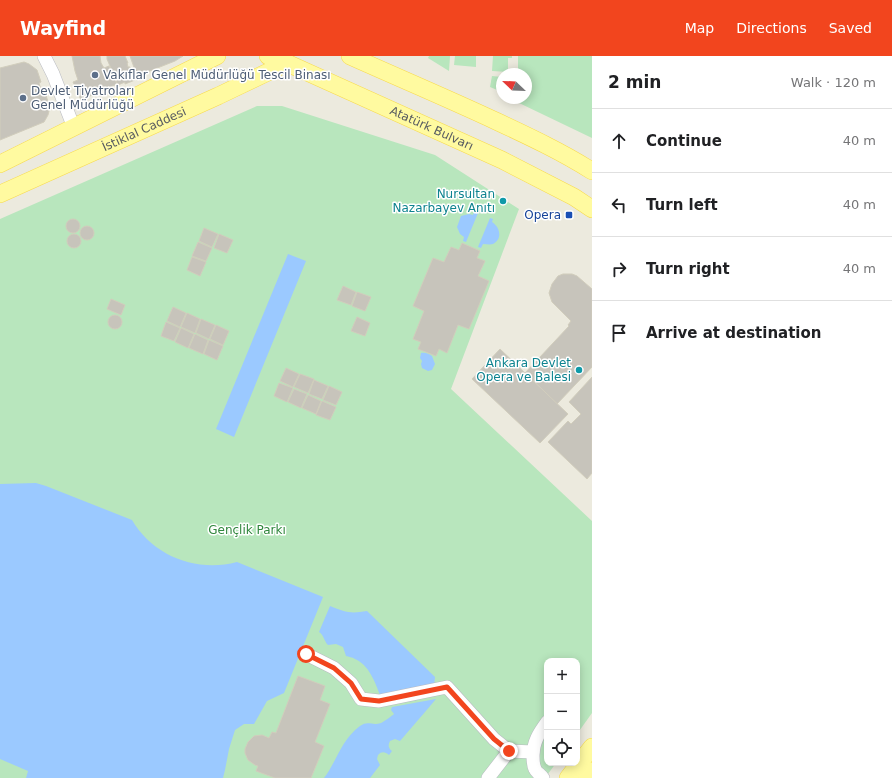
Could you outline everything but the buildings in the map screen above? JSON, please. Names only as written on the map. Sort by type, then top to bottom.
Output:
[{"type":"main road","points":[[0,164],[217,56]]},
{"type":"main road","name":"Atatürk Bulvarı","points":[[268,56],[290,60],[502,160],[574,197],[592,209]]},
{"type":"main road","points":[[350,56],[523,133],[592,171]]},
{"type":"main road","name":"İstiklal Caddesi","points":[[0,194],[218,96],[290,60]]},
{"type":"main road","points":[[568,778],[592,747]]},
{"type":"main road","points":[[587,778],[592,771]]},
{"type":"street","points":[[44,56],[53,74],[74,128]]},
{"type":"street","points":[[306,654],[334,668],[351,683],[361,699],[379,701],[447,687],[494,739],[509,751],[533,752]]},
{"type":"street","points":[[543,778],[535,769],[533,752],[537,736],[544,726]]},
{"type":"street","points":[[488,778],[509,751]]},
{"type":"green space","points":[[429,56],[450,56],[449,71],[428,58]]},
{"type":"green space","points":[[455,56],[476,56],[476,67],[454,65]]},
{"type":"green space","points":[[493,56],[512,56],[512,58],[508,58],[508,68],[496,68],[496,71],[492,71]]},
{"type":"green space","points":[[518,56],[592,56],[592,138],[521,104],[532,104],[532,68],[518,68]]},
{"type":"green space","points":[[492,76],[496,76],[496,90],[490,87]]},
{"type":"green space","name":"Gençlik Parkı","points":[[257,106],[282,106],[435,155],[519,209],[451,389],[592,521],[592,713],[580,730],[580,658],[544,658],[544,766],[554,766],[545,778],[0,778],[0,219]]},
{"type":"water","points":[[474,212],[478,213],[466,242],[463,241],[464,237],[460,234],[457,227],[461,216],[469,214],[473,215]]},
{"type":"water","points":[[490,218],[493,219],[492,222],[497,227],[499,233],[498,239],[493,244],[483,244],[481,248],[478,247]]},
{"type":"water","points":[[288,254],[306,261],[234,437],[216,429]]},
{"type":"water","points":[[421,353],[432,356],[435,364],[432,370],[428,371],[422,368],[422,361],[420,358]]},
{"type":"water","points":[[36,483],[132,520],[141,533],[152,543],[177,559],[207,565],[222,565],[237,562],[323,597],[284,693],[267,701],[254,724],[244,724],[235,730],[229,749],[223,778],[26,778],[28,771],[0,759],[0,484]]},
{"type":"water","points":[[330,606],[348,612],[367,611],[435,677],[434,686],[380,695],[371,674],[364,665],[354,658],[346,656],[343,647],[336,644],[328,645],[319,632]]},
{"type":"water","points":[[436,699],[400,741],[395,739],[390,741],[389,746],[392,751],[389,755],[384,752],[378,755],[377,759],[380,765],[370,778],[324,778],[348,738],[360,726],[365,723],[378,724],[382,722],[394,714],[391,710],[392,707]]},
{"type":"place","name":"Vakıflar Genel Müdürlüğü Tescil Binası","points":[[95,75]]},
{"type":"place","name":"Devlet Tiyatroları Genel Müdürlüğü","points":[[23,98]]},
{"type":"place","name":"Nursultan Nazarbayev Anıtı","points":[[503,201]]},
{"type":"place","name":"Opera","points":[[569,215]]},
{"type":"place","name":"Ankara Devlet Opera ve Balesi","points":[[579,370]]},
{"type":"route","points":[[306,654],[334,668],[351,683],[361,699],[379,701],[447,687],[494,739],[509,751]]}]
